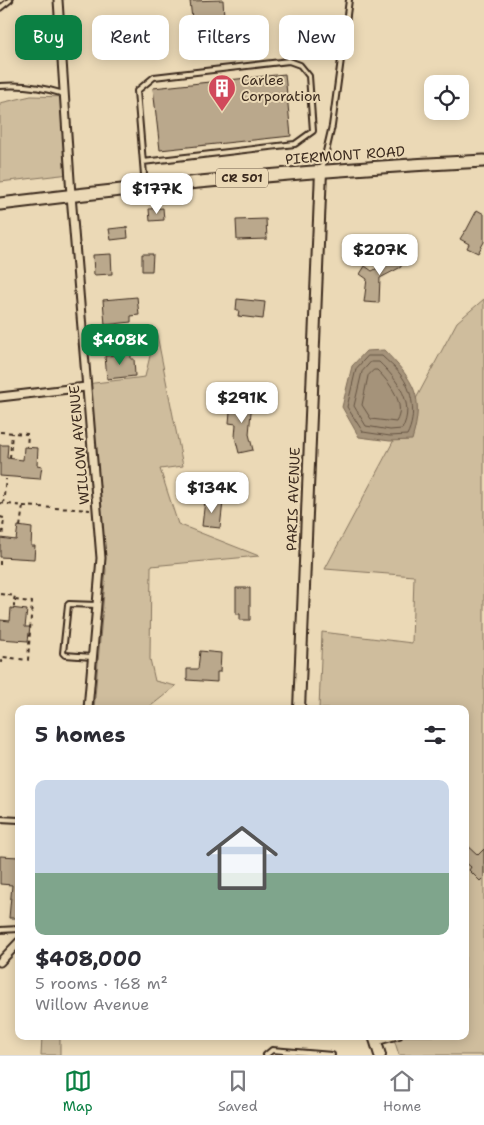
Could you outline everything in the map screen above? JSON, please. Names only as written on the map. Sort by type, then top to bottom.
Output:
[{"type":"main road","name":"PIERMONT ROAD","points":[[0,204],[145,187],[321,171],[484,161]]},
{"type":"street","name":"WILLOW AVENUE","points":[[58,0],[86,387],[101,558],[88,705]]},
{"type":"street","name":"PARIS AVENUE","points":[[298,705],[321,171]]},
{"type":"street","points":[[0,397],[86,387]]},
{"type":"street","points":[[0,962],[15,946]]},
{"type":"street","points":[[375,1040],[380,1055]]},
{"type":"lane","points":[[0,8],[10,0]]},
{"type":"lane","points":[[321,171],[332,126],[349,0]]},
{"type":"lane","points":[[143,162],[295,144],[313,131],[309,76],[300,65],[289,62],[154,77],[137,91],[145,187]]},
{"type":"lane","points":[[0,86],[26,84],[64,94]]},
{"type":"lane","points":[[92,657],[63,653],[69,604],[97,605]]},
{"type":"lane","points":[[0,819],[15,820]]},
{"type":"lane","points":[[0,930],[15,929]]},
{"type":"lane","points":[[266,1055],[272,1050],[332,1055]]},
{"type":"path","points":[[0,432],[28,434],[27,447]]},
{"type":"path","points":[[10,458],[12,433]]},
{"type":"path","points":[[6,479],[2,504],[97,511]]},
{"type":"path","points":[[20,527],[23,506]]},
{"type":"path","points":[[0,517],[4,518],[2,538]]},
{"type":"path","points":[[0,561],[0,566]]},
{"type":"path","points":[[0,594],[14,596],[14,609]]},
{"type":"path","points":[[0,661],[2,662],[3,657],[28,660],[32,602],[14,600]]},
{"type":"shaded area","points":[[31,96],[68,97],[70,174],[0,182],[0,103]]},
{"type":"shaded area","points":[[484,299],[484,1055],[399,1055],[394,1040],[469,1040],[469,705],[319,705],[322,632],[412,643],[414,576],[325,569],[457,322]]},
{"type":"shaded area","points":[[156,330],[183,466],[160,469],[178,524],[259,556],[151,566],[150,659],[155,681],[176,686],[152,705],[94,705],[106,570],[86,384],[145,377]]},
{"type":"shaded area","points":[[42,1040],[60,1040],[60,1055],[41,1055]]},
{"type":"water","points":[[384,350],[403,371],[414,390],[417,400],[417,412],[412,440],[390,441],[359,437],[342,407],[352,366],[366,351]]},
{"type":"building","points":[[223,0],[224,15],[192,15],[190,1]]},
{"type":"building","name":"Carlee Corporation","points":[[285,74],[291,136],[160,150],[153,88]]},
{"type":"building","points":[[163,208],[164,220],[150,221],[149,209]]},
{"type":"building","points":[[477,210],[484,214],[484,242],[478,253],[467,248],[469,244],[460,239]]},
{"type":"building","points":[[266,219],[267,239],[237,240],[236,220]]},
{"type":"building","points":[[127,227],[128,238],[111,240],[109,229]]},
{"type":"building","points":[[392,248],[402,249],[401,267],[380,278],[379,303],[364,302],[367,279],[360,274],[365,266],[372,271],[391,261]]},
{"type":"building","points":[[111,254],[112,274],[94,275],[93,255]]},
{"type":"building","points":[[142,254],[153,254],[152,271],[142,271]]},
{"type":"building","points":[[137,297],[139,315],[131,316],[131,322],[105,325],[103,300]]},
{"type":"building","points":[[237,299],[265,302],[263,319],[238,316],[239,310],[236,310]]},
{"type":"building","points":[[109,325],[111,352],[96,353],[95,326]]},
{"type":"building","points":[[131,354],[131,359],[134,359],[135,376],[107,379],[105,356]]},
{"type":"building","points":[[231,400],[252,401],[249,434],[253,450],[239,453],[235,437],[236,424],[229,423]]},
{"type":"building","points":[[0,445],[8,445],[7,458],[23,460],[24,447],[38,448],[37,465],[42,466],[40,479],[0,476]]},
{"type":"building","points":[[205,500],[223,502],[220,528],[202,526]]},
{"type":"building","points":[[18,526],[32,528],[31,546],[35,546],[34,559],[0,557],[0,538],[16,540]]},
{"type":"building","points":[[236,588],[250,588],[250,620],[240,620],[240,614],[236,614]]},
{"type":"building","points":[[11,608],[27,610],[25,627],[30,627],[28,641],[0,639],[0,620],[10,621]]},
{"type":"building","points":[[200,651],[221,653],[220,672],[217,672],[217,682],[187,680],[187,669],[198,669]]},
{"type":"building","points":[[469,847],[478,855],[484,849],[484,877],[480,881],[469,870],[471,867],[469,865]]},
{"type":"building","points":[[0,856],[15,857],[15,918],[9,918],[12,885],[0,884]]},
{"type":"place","name":"Carlee Corporation","points":[[222,112]]}]
